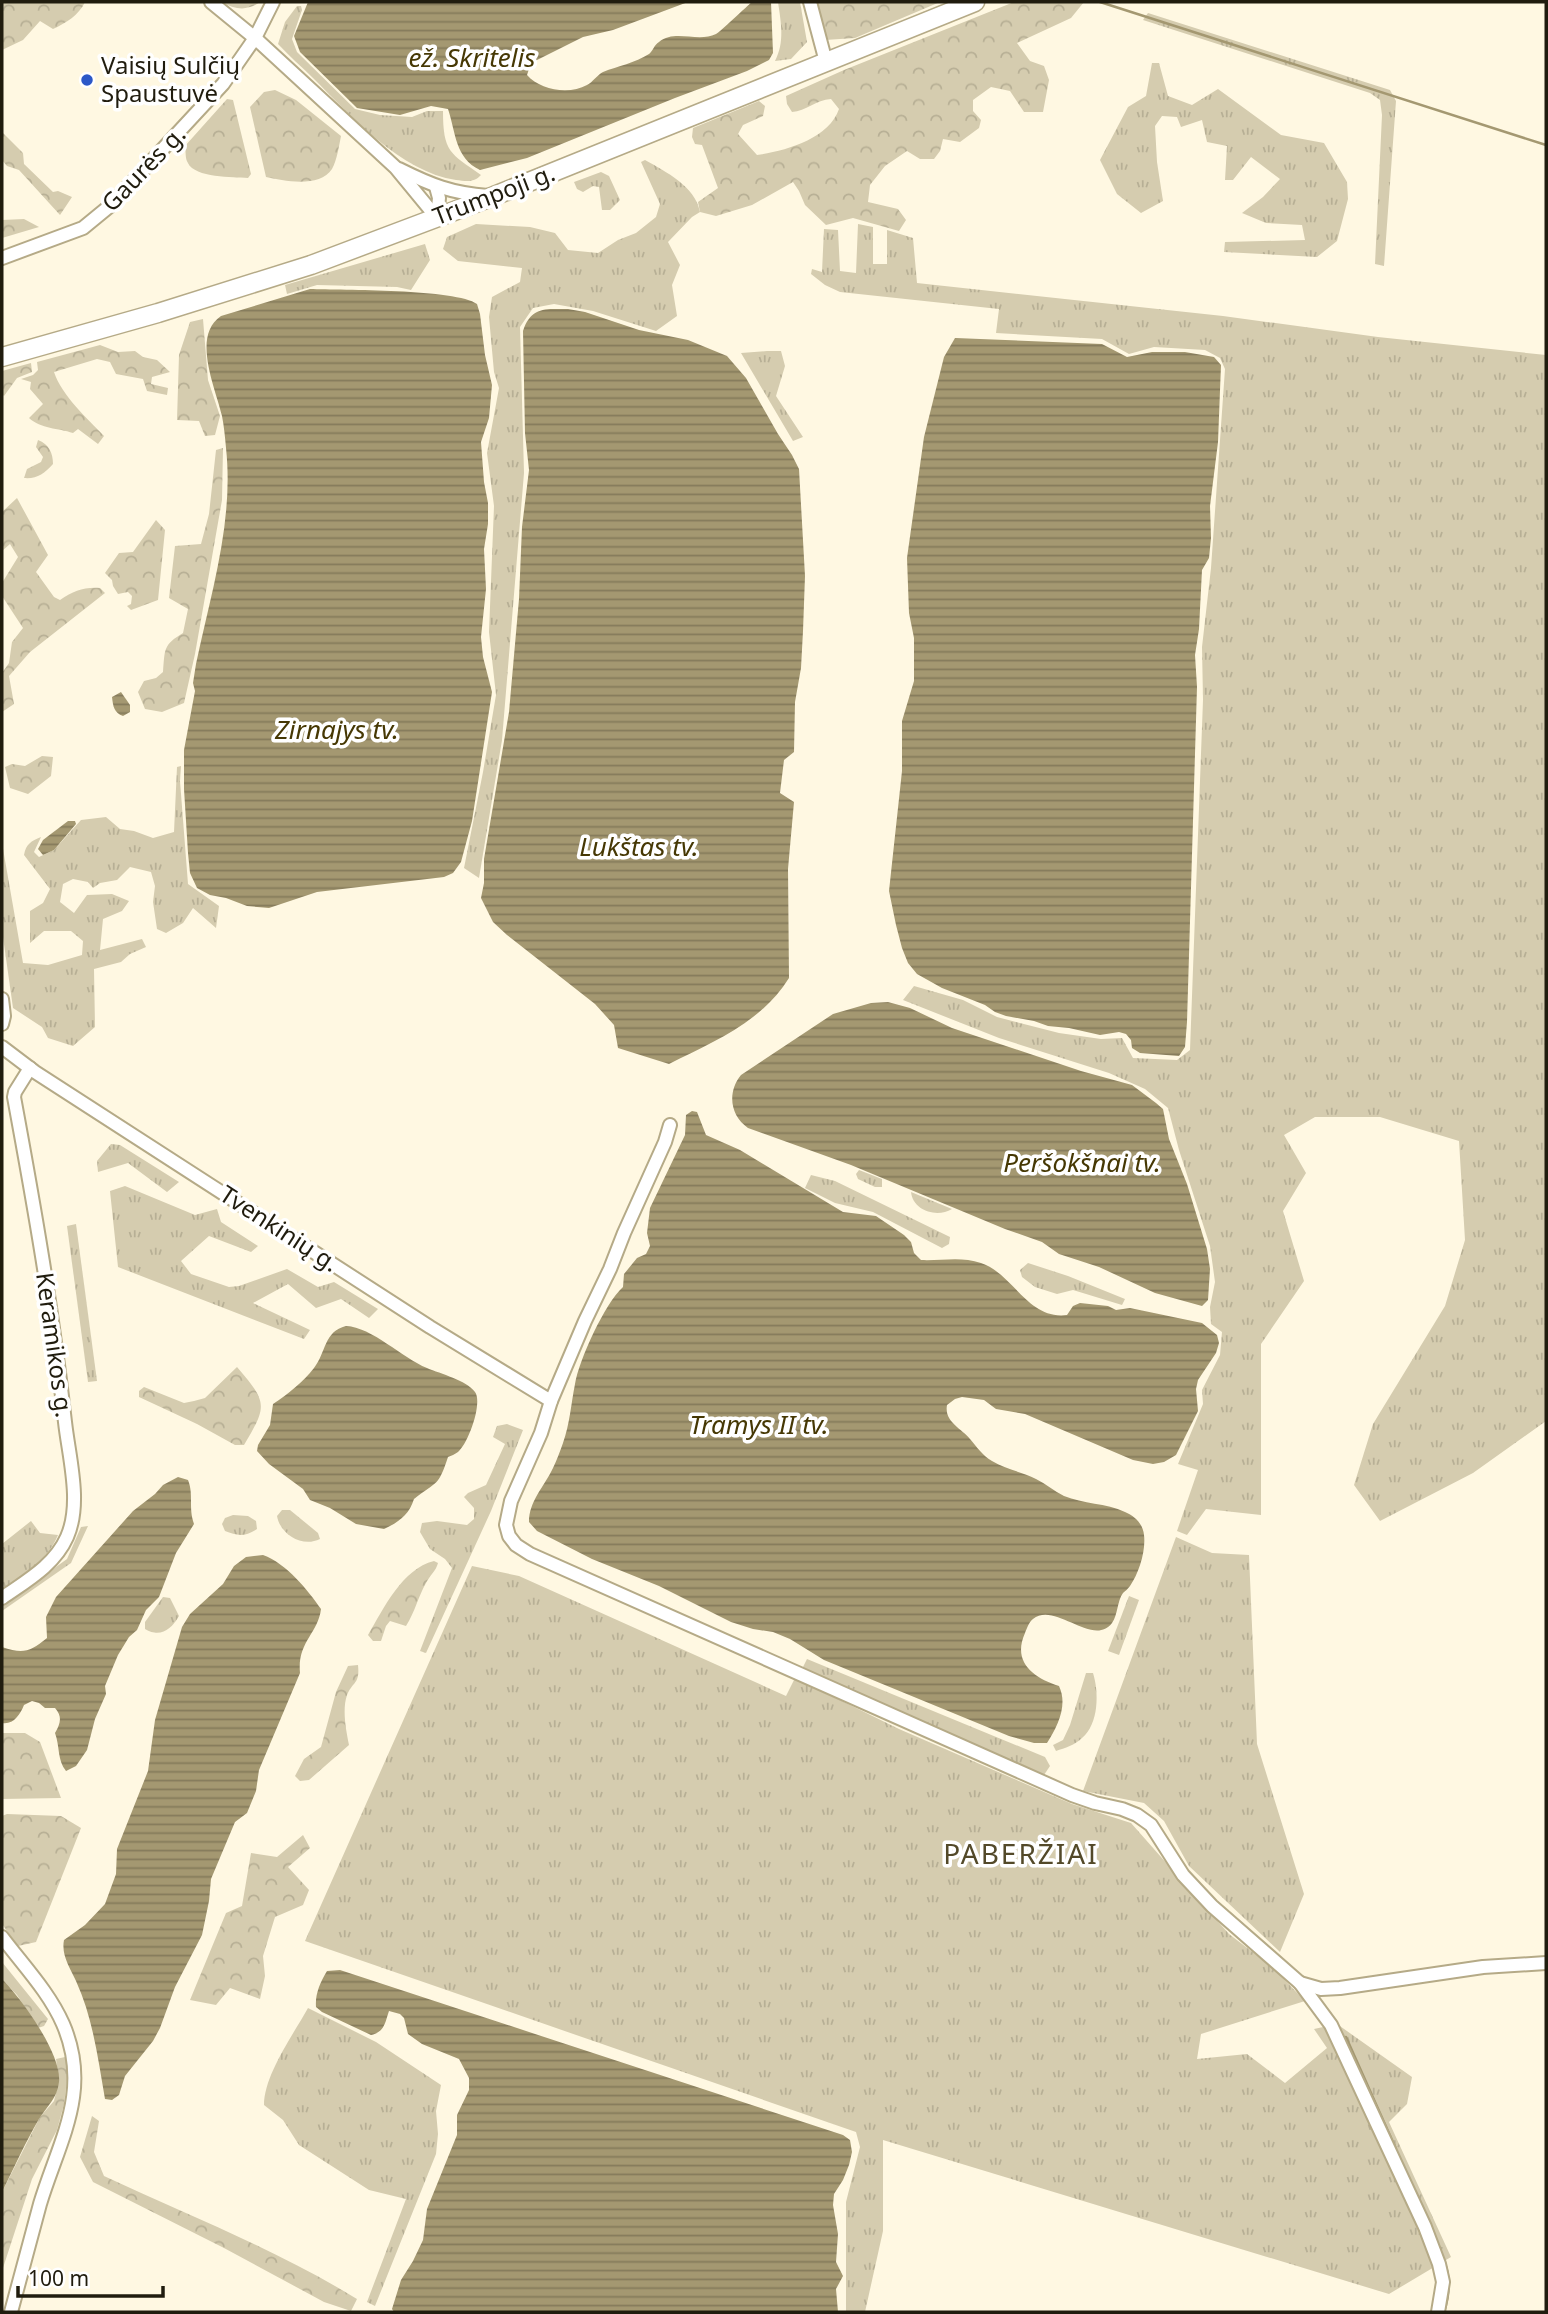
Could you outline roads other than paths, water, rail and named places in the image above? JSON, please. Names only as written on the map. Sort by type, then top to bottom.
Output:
[{"type":"main road","name":"Trumpoji g.","points":[[2,357],[158,313],[311,265],[494,196],[975,2]]},
{"type":"street","points":[[211,2],[255,38],[396,167],[437,218]]},
{"type":"street","name":"Gaurės g.","points":[[2,258],[66,235],[97,218],[223,84],[255,38],[273,2]]},
{"type":"street","points":[[810,2],[826,62]]},
{"type":"street","points":[[396,167],[436,187],[463,194],[494,196]]},
{"type":"street","points":[[436,187],[439,198],[437,218]]},
{"type":"street","points":[[2,999],[2,1024]]},
{"type":"street","name":"Tvenkinių g.","points":[[5,1049],[30,1068],[430,1327],[551,1401]]},
{"type":"street","name":"Keramikos g.","points":[[2,1598],[40,1571],[59,1551],[67,1537],[74,1506],[61,1377],[14,1097],[30,1068]]},
{"type":"street","points":[[670,1125],[611,1269],[585,1321],[551,1401],[541,1433],[511,1501],[506,1525],[509,1536],[516,1545],[530,1554],[1072,1795],[1138,1815],[1151,1825],[1183,1875],[1212,1906],[1300,1983],[1332,2025],[1439,2264],[1443,2282],[1438,2312]]},
{"type":"street","points":[[2,1937],[43,1990],[63,2025],[75,2073],[75,2091],[66,2131],[44,2191],[11,2312]]},
{"type":"street","points":[[1300,1983],[1321,1989],[1340,1988],[1483,1967],[1546,1963]]},
{"type":"water","name":"ež. Skritelis","points":[[308,2],[688,2],[613,30],[583,37],[531,63],[527,75],[533,80],[547,87],[564,90],[580,88],[603,72],[649,54],[657,43],[665,38],[716,34],[752,2],[771,2],[773,53],[769,60],[747,71],[527,158],[480,170],[461,152],[448,109],[431,106],[400,115],[357,108],[300,52],[294,36]]},
{"type":"water","name":"Zirnajys tv.","points":[[310,289],[447,295],[477,304],[492,385],[489,418],[481,442],[488,524],[484,549],[486,589],[481,637],[492,692],[472,821],[461,862],[453,873],[444,877],[317,892],[269,908],[247,906],[210,895],[197,888],[190,873],[184,750],[195,691],[193,683],[196,664],[220,557],[228,475],[222,416],[211,378],[207,349],[212,325],[221,316]]},
{"type":"water","name":"Lukštas tv.","points":[[546,309],[568,309],[639,330],[688,340],[727,356],[746,378],[799,469],[805,576],[801,668],[795,702],[794,752],[784,760],[780,793],[794,802],[788,869],[789,978],[778,993],[751,1019],[719,1039],[669,1064],[618,1048],[614,1025],[595,1004],[493,922],[481,898],[484,859],[509,712],[522,527],[529,470],[525,433],[523,331],[535,313]]},
{"type":"water","points":[[955,338],[1102,344],[1127,357],[1152,352],[1185,352],[1214,357],[1221,365],[1218,442],[1210,506],[1211,538],[1209,558],[1202,570],[1195,655],[1197,687],[1187,1022],[1185,1047],[1179,1056],[1140,1053],[1132,1048],[1131,1040],[1126,1034],[1119,1032],[1100,1035],[1048,1026],[995,1012],[917,974],[908,963],[902,948],[889,891],[902,771],[902,721],[914,681],[914,638],[909,613],[907,558],[924,437],[944,357]]},
{"type":"water","points":[[121,692],[130,705],[130,712],[123,716],[114,709],[112,697]]},
{"type":"water","points":[[68,821],[75,821],[76,824],[54,850],[43,855],[38,849],[43,840]]},
{"type":"water","name":"Peršokšnai tv.","points":[[888,1002],[910,1008],[952,1028],[1132,1085],[1163,1109],[1169,1139],[1187,1184],[1207,1249],[1210,1269],[1208,1300],[1202,1306],[1155,1293],[1099,1267],[1059,1254],[1042,1242],[851,1165],[748,1128],[737,1117],[732,1096],[741,1075],[833,1014],[871,1003]]},
{"type":"water","name":"Tramys II tv.","points":[[692,1111],[697,1112],[706,1135],[740,1150],[843,1212],[876,1216],[904,1235],[921,1260],[958,1259],[981,1263],[1003,1276],[1031,1304],[1053,1315],[1067,1315],[1073,1306],[1080,1303],[1108,1306],[1116,1310],[1130,1308],[1202,1323],[1217,1335],[1219,1343],[1216,1353],[1198,1380],[1198,1411],[1176,1455],[1164,1462],[1153,1464],[1133,1460],[1025,1414],[996,1409],[984,1400],[962,1397],[947,1405],[951,1420],[982,1454],[992,1461],[1036,1479],[1064,1496],[1118,1509],[1129,1514],[1142,1527],[1144,1548],[1139,1568],[1130,1586],[1121,1596],[1112,1623],[1104,1629],[1095,1630],[1042,1615],[1033,1619],[1027,1627],[1022,1643],[1023,1660],[1033,1673],[1059,1686],[1062,1693],[1061,1715],[1047,1743],[1034,1743],[1009,1736],[824,1660],[773,1632],[731,1622],[659,1586],[592,1559],[537,1531],[529,1522],[534,1501],[553,1468],[563,1443],[577,1374],[587,1347],[608,1306],[623,1287],[624,1274],[637,1258],[646,1254],[650,1246],[647,1233],[650,1208],[685,1135],[686,1115]]},
{"type":"water","points":[[346,1326],[366,1332],[417,1363],[466,1384],[477,1397],[473,1423],[462,1448],[448,1457],[439,1478],[414,1499],[403,1517],[384,1529],[356,1524],[330,1508],[310,1500],[303,1489],[269,1464],[257,1451],[270,1425],[273,1404],[305,1378],[318,1362],[329,1338]]},
{"type":"water","points":[[178,1477],[188,1480],[194,1524],[176,1553],[159,1597],[146,1610],[137,1630],[129,1637],[118,1655],[105,1686],[106,1694],[95,1719],[87,1750],[76,1766],[66,1771],[61,1762],[55,1733],[60,1720],[55,1708],[45,1708],[32,1701],[24,1705],[13,1721],[2,1723],[2,1647],[16,1651],[26,1650],[47,1638],[46,1617],[56,1597],[133,1511],[163,1485]]},
{"type":"water","points":[[263,1555],[280,1564],[303,1585],[321,1609],[319,1618],[302,1653],[300,1673],[259,1770],[256,1791],[247,1813],[235,1822],[211,1879],[202,1935],[175,1987],[153,2041],[125,2076],[119,2095],[112,2100],[105,2099],[91,2024],[65,1956],[64,1940],[85,1925],[105,1904],[116,1874],[117,1849],[148,1771],[155,1720],[182,1627],[190,1614],[223,1584],[234,1566],[246,1557]]},
{"type":"water","points":[[340,1970],[843,2135],[850,2140],[852,2152],[843,2180],[834,2194],[833,2205],[838,2234],[836,2262],[843,2276],[836,2289],[838,2312],[394,2312],[392,2309],[401,2280],[423,2240],[427,2209],[457,2135],[457,2115],[469,2090],[469,2078],[459,2059],[422,2044],[408,2034],[404,2018],[400,2014],[389,2011],[382,2029],[371,2035],[316,2007],[318,1989],[327,1971]]},
{"type":"water","points":[[2,1979],[39,2027],[54,2057],[59,2082],[54,2098],[34,2128],[2,2192]]},
{"type":"waterway","points":[[1100,2],[1546,145]]},
{"type":"waterway","points":[[1346,2037],[1396,2149]]},
{"type":"waterway","points":[[1443,2258],[1449,2285],[1444,2312]]},
{"type":"place","name":"Vaisių Sulčių Spaustuvė","points":[[87,80]]},
{"type":"district","name":"PABERŽIAI","points":[[1021,1854]]}]
